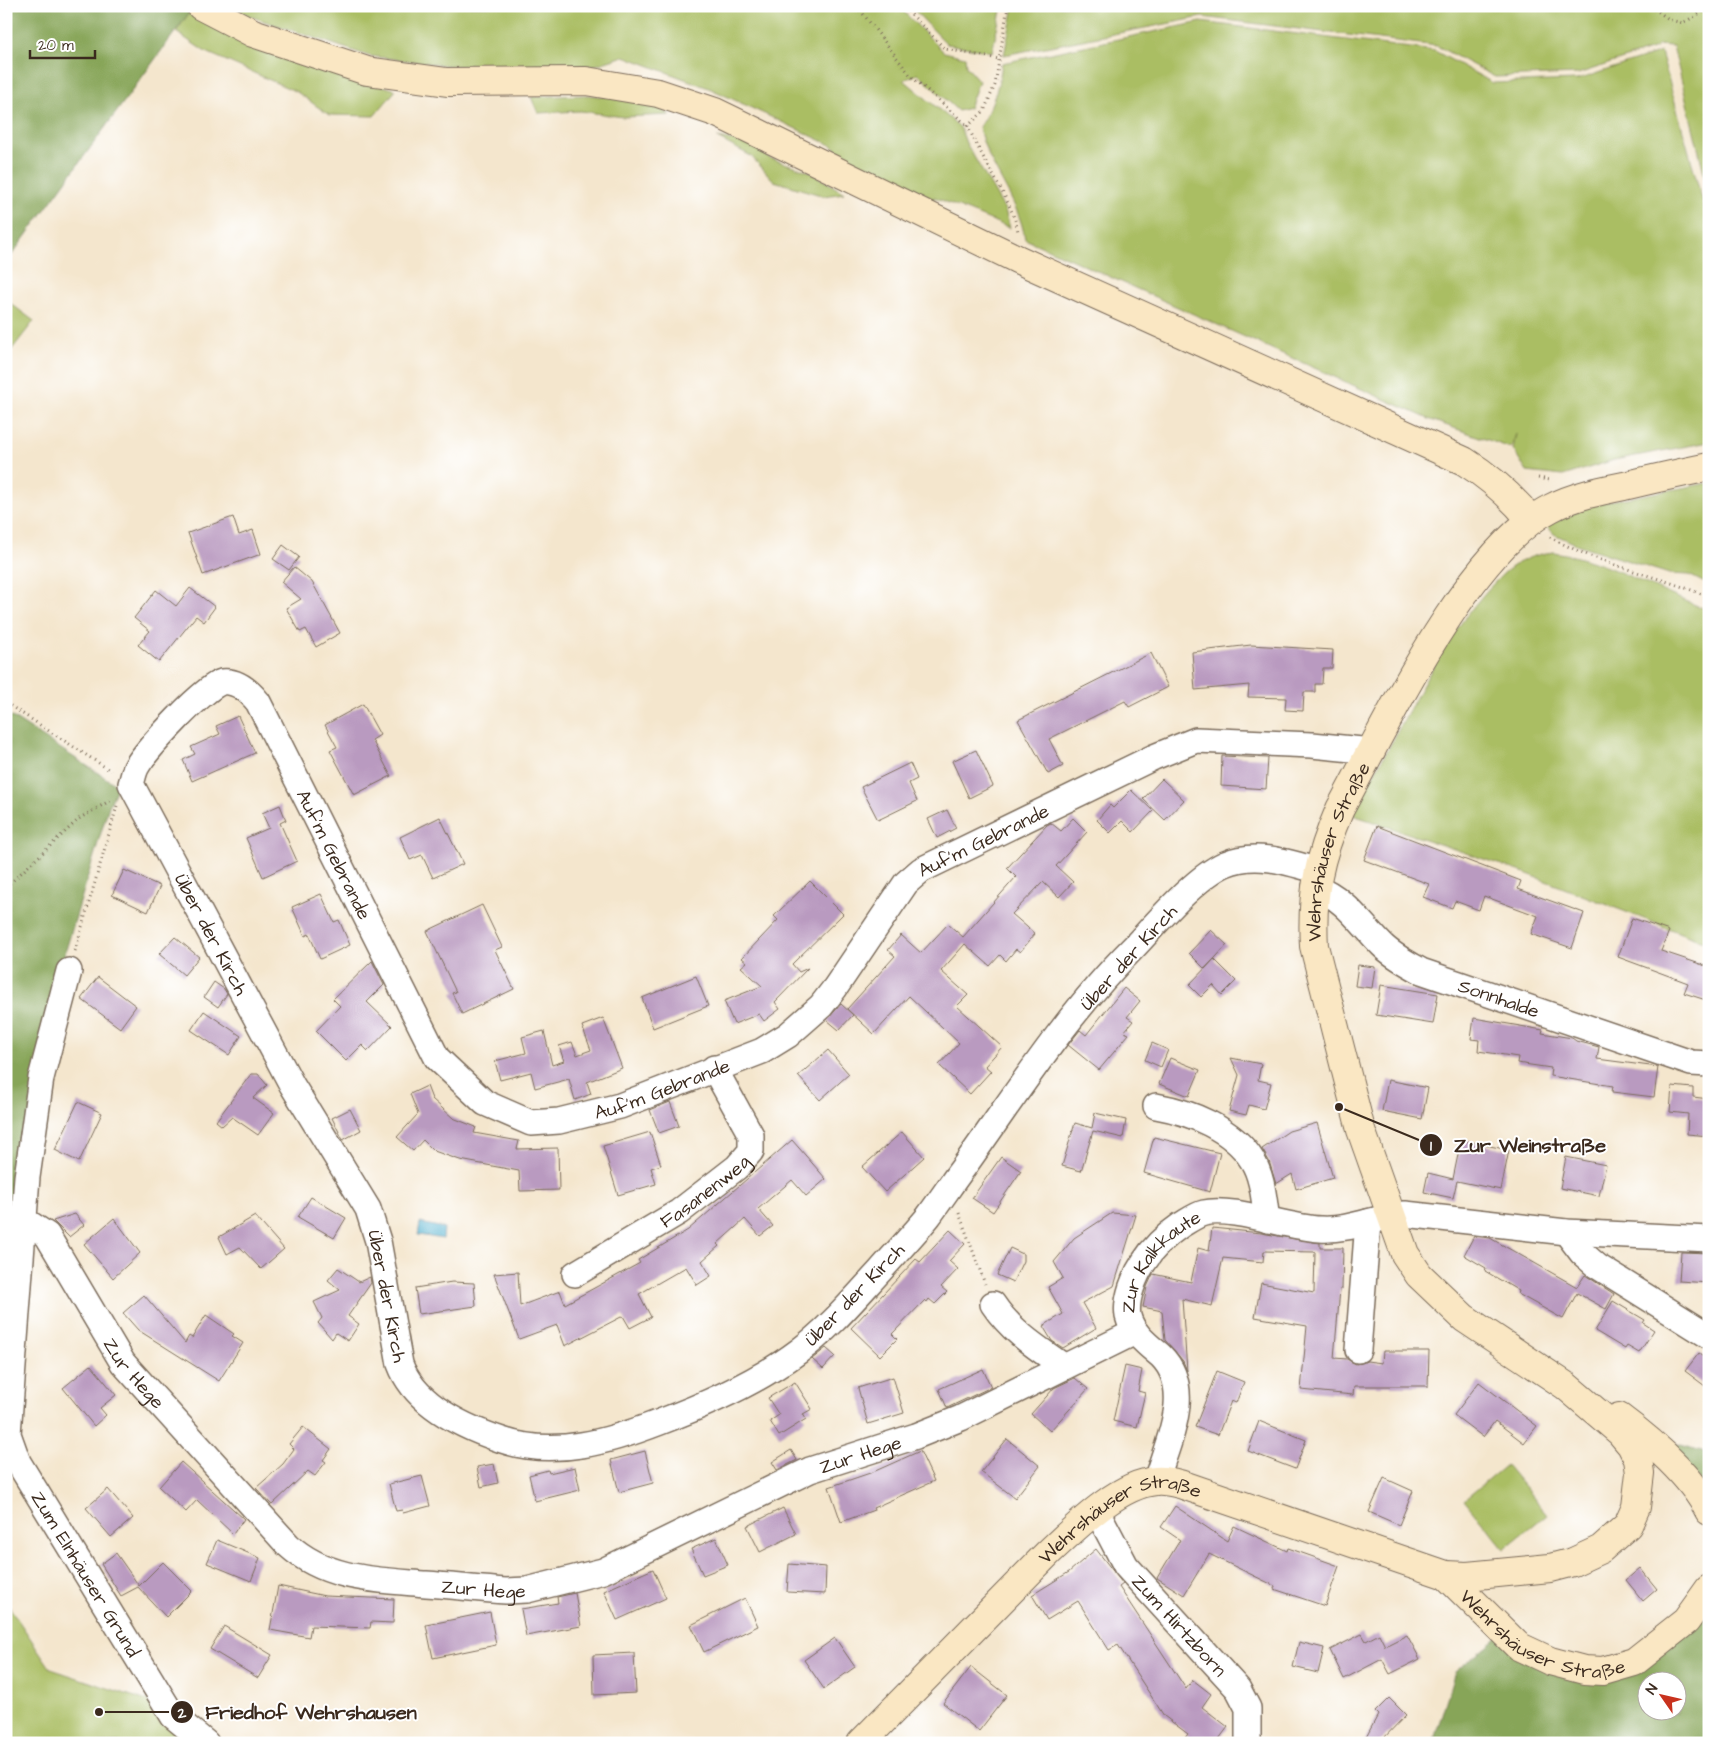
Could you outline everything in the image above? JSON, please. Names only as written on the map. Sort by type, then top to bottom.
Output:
[{"type":"street","points":[[201,6],[253,33],[367,71],[447,82],[586,80],[658,93],[715,112],[1017,259],[1464,461],[1483,472],[1517,502],[1531,520]]},
{"type":"street","name":"Wehrshäuser Straße","points":[[861,1743],[1042,1559],[1097,1511],[1129,1489],[1156,1481],[1183,1485],[1219,1496],[1446,1575],[1467,1576],[1560,1566],[1601,1549],[1628,1526],[1636,1507],[1639,1489],[1638,1460],[1631,1445],[1620,1432],[1566,1386],[1464,1318],[1442,1299],[1419,1275],[1406,1254],[1379,1219],[1362,1130],[1314,946],[1313,915],[1316,879],[1329,833],[1340,808],[1450,614],[1499,550],[1531,520],[1551,507],[1581,496],[1709,467]]},
{"type":"street","name":"Auf'm Gebrande","points":[[131,784],[138,765],[159,738],[198,698],[215,685],[224,682],[248,690],[258,702],[437,1058],[486,1104],[531,1123],[559,1121],[620,1106],[762,1051],[807,1019],[835,988],[906,883],[921,870],[1154,757],[1196,740],[1312,745],[1372,751]]},
{"type":"street","name":"Über der Kirch","points":[[131,784],[292,1085],[368,1209],[378,1241],[400,1364],[405,1378],[418,1394],[463,1424],[517,1446],[556,1448],[586,1444],[646,1428],[703,1406],[763,1374],[799,1351],[860,1293],[929,1215],[1104,977],[1204,878],[1222,865],[1249,858],[1263,857],[1316,879]]},
{"type":"street","name":"Sonnhalde","points":[[1316,879],[1344,902],[1382,945],[1396,957],[1421,972],[1691,1063],[1709,1064]]},
{"type":"street","name":"Zum Elnhäuser Grund","points":[[69,972],[41,1078],[27,1177],[8,1434],[18,1462],[173,1716],[206,1743]]},
{"type":"street","name":"Fasanenweg","points":[[576,1274],[679,1212],[737,1167],[751,1151],[751,1134],[714,1068]]},
{"type":"street","points":[[1156,1106],[1179,1110],[1195,1116],[1239,1144],[1252,1160],[1259,1177],[1267,1220]]},
{"type":"street","name":"Zur Kalkkaute","points":[[1156,1481],[1169,1445],[1176,1403],[1176,1386],[1169,1366],[1135,1332],[1128,1315],[1129,1297],[1141,1266],[1164,1236],[1204,1213],[1225,1213],[1319,1229],[1341,1228],[1405,1214],[1566,1232],[1709,1239]]},
{"type":"street","points":[[1358,1350],[1379,1219]]},
{"type":"street","name":"Zur Hege","points":[[24,1220],[47,1235],[123,1363],[288,1545],[300,1557],[322,1567],[367,1579],[506,1591],[527,1590],[603,1571],[810,1470],[916,1436],[961,1418],[1135,1332]]},
{"type":"street","points":[[1566,1232],[1582,1254],[1597,1266],[1709,1336]]},
{"type":"street","points":[[993,1304],[1004,1321],[1019,1336],[1063,1366]]},
{"type":"street","name":"Wehrshäuser Straße","points":[[1566,1386],[1594,1399],[1649,1439],[1702,1497],[1709,1511]]},
{"type":"street","name":"Zum Hirtzborn","points":[[1097,1511],[1126,1566],[1238,1690],[1245,1701],[1249,1716],[1248,1743]]},
{"type":"street","name":"Wehrshäuser Straße","points":[[1446,1575],[1518,1646],[1550,1661],[1584,1670],[1603,1670],[1634,1662],[1686,1621],[1709,1589]]},
{"type":"path","points":[[857,6],[911,76],[968,126],[1012,212],[1018,230],[1017,259]]},
{"type":"path","points":[[907,6],[908,11],[945,49],[999,59]]},
{"type":"path","points":[[968,126],[984,111],[995,85],[1008,6]]},
{"type":"path","points":[[1650,6],[1670,20],[1683,23],[1709,8]]},
{"type":"path","points":[[1531,520],[1544,534],[1578,552],[1671,581],[1709,597]]},
{"type":"path","points":[[6,704],[131,784]]},
{"type":"path","points":[[6,887],[80,818],[111,802],[131,784]]},
{"type":"path","points":[[69,972],[117,807],[131,784]]},
{"type":"path","points":[[949,1186],[993,1304]]},
{"type":"green space","points":[[6,6],[180,6],[189,13],[6,263]]},
{"type":"green space","points":[[232,6],[903,6],[904,12],[944,52],[965,57],[966,66],[979,81],[969,108],[958,111],[918,74],[904,80],[960,127],[966,143],[1005,210],[1010,228],[934,197],[933,204],[841,158],[835,147],[711,89],[624,56],[596,65],[555,68],[452,66],[369,56],[249,16]]},
{"type":"green space","points":[[910,6],[1002,6],[992,52],[947,44]]},
{"type":"green space","points":[[1014,6],[1709,6],[1709,193],[1673,46],[1657,45],[1656,48],[1578,74],[1495,77],[1437,46],[1202,17],[1004,55]]},
{"type":"green space","points":[[189,13],[287,56],[396,90],[374,116],[329,115],[297,92],[204,51],[176,32]]},
{"type":"green space","points":[[1201,22],[1435,51],[1493,83],[1577,80],[1661,52],[1709,224],[1709,442],[1614,460],[1563,476],[1527,472],[1513,449],[1516,434],[1511,448],[1431,420],[1025,239],[1022,224],[989,156],[979,127],[994,97],[1002,63]]},
{"type":"green space","points":[[588,95],[649,101],[670,115],[623,117],[581,111],[538,113],[531,97]]},
{"type":"green space","points":[[717,138],[748,143],[770,158],[811,172],[844,193],[824,196],[774,181],[751,156]]},
{"type":"green space","points":[[6,300],[34,321],[6,357]]},
{"type":"green space","points":[[1709,483],[1709,585],[1689,575],[1669,574],[1576,544],[1554,534],[1547,526],[1593,504]]},
{"type":"green space","points":[[1554,552],[1594,562],[1709,610],[1709,944],[1525,873],[1353,815],[1366,787],[1427,677],[1453,634],[1468,614],[1483,595],[1512,567],[1532,557]]},
{"type":"green space","points":[[6,713],[118,786],[109,806],[60,970],[6,1345]]},
{"type":"green space","points":[[1663,1440],[1709,1453],[1709,1492]]},
{"type":"green space","points":[[1506,1465],[1547,1514],[1504,1549],[1464,1500]]},
{"type":"green space","points":[[6,1602],[51,1669],[156,1704],[193,1743],[6,1743]]},
{"type":"green space","points":[[1709,1605],[1709,1743],[1433,1743],[1455,1672],[1498,1637],[1586,1680]]},
{"type":"water","points":[[420,1223],[444,1228],[443,1239],[418,1235]]},
{"type":"building","points":[[233,517],[239,535],[253,530],[261,554],[203,575],[188,533]]},
{"type":"building","points":[[283,545],[299,557],[289,570],[273,559]]},
{"type":"building","points":[[294,567],[312,582],[340,633],[316,647],[306,629],[300,632],[286,608],[301,599],[281,582]]},
{"type":"building","points":[[190,588],[215,607],[204,622],[196,616],[159,662],[138,645],[150,631],[134,618],[156,590],[176,606]]},
{"type":"building","points":[[1251,645],[1333,650],[1332,668],[1323,668],[1322,684],[1315,684],[1315,692],[1304,692],[1303,711],[1285,710],[1286,698],[1248,697],[1249,685],[1195,690],[1192,652]]},
{"type":"building","points":[[1151,653],[1168,687],[1129,707],[1125,701],[1049,739],[1063,766],[1048,774],[1018,720]]},
{"type":"building","points":[[363,704],[380,735],[372,740],[391,776],[354,795],[330,750],[337,747],[325,725]]},
{"type":"building","points":[[238,716],[255,753],[192,781],[183,760],[195,754],[191,747],[220,734],[216,726]]},
{"type":"building","points":[[976,750],[993,786],[969,798],[952,761]]},
{"type":"building","points":[[1222,756],[1268,758],[1266,789],[1221,786]]},
{"type":"building","points":[[910,763],[917,779],[909,783],[917,801],[878,820],[861,787]]},
{"type":"building","points":[[1162,779],[1184,800],[1165,820],[1143,799]]},
{"type":"building","points":[[1131,790],[1153,811],[1133,832],[1122,821],[1110,833],[1097,820],[1110,805],[1113,808]]},
{"type":"building","points":[[280,805],[286,820],[280,823],[297,861],[263,877],[246,838],[269,828],[262,813]]},
{"type":"building","points":[[947,810],[956,828],[937,838],[928,819]]},
{"type":"building","points":[[440,817],[463,864],[433,878],[422,855],[410,860],[400,837]]},
{"type":"building","points":[[1073,818],[1087,832],[1056,866],[1073,882],[1059,897],[1043,882],[1012,914],[1035,934],[1020,952],[1016,949],[1006,961],[1000,955],[990,966],[965,944],[941,971],[968,995],[957,1006],[1002,1047],[985,1066],[991,1071],[970,1094],[939,1065],[959,1043],[909,996],[874,1034],[847,1009],[895,956],[888,950],[901,935],[921,953],[948,924],[963,937],[1016,877],[1007,868],[1047,825],[1051,823],[1061,831]]},
{"type":"building","points":[[1377,826],[1521,881],[1518,889],[1584,913],[1572,948],[1531,934],[1538,916],[1484,896],[1479,910],[1455,901],[1452,908],[1423,897],[1429,884],[1364,860]]},
{"type":"building","points":[[124,870],[160,886],[148,912],[112,895]]},
{"type":"building","points":[[810,881],[843,914],[792,964],[799,972],[808,968],[775,1002],[780,1009],[764,1021],[759,1014],[734,1024],[724,1001],[762,986],[741,967],[747,962],[742,958],[778,920],[774,916]]},
{"type":"building","points":[[321,894],[334,922],[339,920],[350,945],[320,959],[309,934],[305,936],[292,907]]},
{"type":"building","points":[[482,905],[502,947],[495,950],[514,989],[462,1014],[452,993],[456,992],[427,931]]},
{"type":"building","points":[[1632,918],[1669,931],[1661,951],[1709,967],[1709,1001],[1684,993],[1688,983],[1618,957]]},
{"type":"building","points":[[1211,930],[1227,945],[1205,969],[1189,953]]},
{"type":"building","points":[[175,937],[199,957],[184,975],[159,954]]},
{"type":"building","points":[[1214,959],[1236,981],[1222,995],[1213,985],[1201,997],[1189,985]]},
{"type":"building","points":[[372,961],[384,985],[367,1002],[392,1026],[368,1051],[362,1045],[346,1061],[316,1031],[340,1006],[333,999]]},
{"type":"building","points":[[1358,965],[1375,967],[1372,988],[1355,986]]},
{"type":"building","points":[[696,976],[708,1006],[653,1028],[642,998]]},
{"type":"building","points":[[98,977],[136,1006],[120,1028],[81,999]]},
{"type":"building","points":[[214,982],[224,989],[227,994],[218,1007],[204,997]]},
{"type":"building","points":[[1381,985],[1438,994],[1433,1024],[1376,1015]]},
{"type":"building","points":[[1124,988],[1140,1001],[1127,1017],[1133,1021],[1124,1032],[1129,1034],[1099,1070],[1068,1045],[1080,1030],[1086,1035]]},
{"type":"building","points":[[841,1004],[853,1015],[839,1030],[827,1020]]},
{"type":"building","points":[[204,1011],[241,1036],[229,1055],[191,1030]]},
{"type":"building","points":[[603,1018],[622,1068],[587,1082],[591,1094],[575,1100],[569,1079],[535,1088],[531,1072],[500,1080],[495,1061],[526,1053],[522,1037],[544,1031],[552,1065],[564,1061],[559,1046],[572,1042],[577,1055],[591,1050],[582,1026]]},
{"type":"building","points":[[1474,1018],[1543,1030],[1542,1033],[1572,1038],[1576,1041],[1599,1047],[1597,1059],[1658,1067],[1654,1097],[1612,1092],[1613,1086],[1550,1076],[1551,1068],[1517,1063],[1518,1057],[1478,1051],[1479,1040],[1471,1039]]},
{"type":"building","points":[[1152,1043],[1168,1050],[1161,1067],[1145,1060]]},
{"type":"building","points":[[828,1050],[849,1074],[820,1100],[798,1076]]},
{"type":"building","points":[[1170,1058],[1200,1070],[1189,1096],[1159,1084]]},
{"type":"building","points":[[1231,1058],[1261,1064],[1258,1080],[1271,1083],[1264,1109],[1249,1105],[1246,1115],[1229,1111],[1239,1075]]},
{"type":"building","points":[[251,1074],[258,1074],[267,1085],[253,1098],[274,1113],[258,1135],[232,1117],[222,1126],[216,1121]]},
{"type":"building","points":[[1388,1080],[1428,1088],[1422,1119],[1382,1111]]},
{"type":"building","points":[[427,1086],[432,1099],[453,1118],[476,1127],[474,1133],[519,1141],[517,1149],[558,1148],[559,1190],[520,1191],[519,1171],[460,1160],[434,1151],[423,1140],[413,1151],[397,1137],[418,1114],[410,1094]]},
{"type":"building","points":[[1672,1086],[1693,1088],[1693,1097],[1709,1099],[1709,1136],[1687,1134],[1688,1114],[1670,1112]]},
{"type":"building","points":[[78,1102],[102,1113],[79,1162],[55,1150]]},
{"type":"building","points":[[670,1102],[679,1126],[659,1133],[650,1110]]},
{"type":"building","points":[[350,1109],[361,1130],[343,1140],[332,1118]]},
{"type":"building","points":[[1095,1113],[1126,1120],[1123,1138],[1093,1131],[1081,1171],[1062,1166],[1075,1123],[1092,1128]]},
{"type":"building","points":[[1317,1123],[1333,1178],[1296,1189],[1292,1174],[1276,1184],[1269,1161],[1262,1149],[1289,1131]]},
{"type":"building","points":[[650,1132],[661,1165],[651,1168],[656,1184],[618,1195],[603,1146]]},
{"type":"building","points":[[902,1132],[924,1157],[885,1192],[862,1167]]},
{"type":"building","points":[[1154,1137],[1220,1153],[1210,1192],[1144,1173]]},
{"type":"building","points":[[792,1140],[826,1179],[806,1196],[792,1180],[758,1209],[773,1226],[760,1236],[745,1219],[717,1244],[719,1246],[702,1261],[711,1276],[697,1285],[686,1267],[639,1294],[651,1317],[630,1328],[623,1316],[565,1346],[557,1325],[519,1339],[494,1274],[518,1272],[520,1306],[560,1291],[565,1304],[640,1263],[638,1260],[688,1230]]},
{"type":"building","points":[[1461,1140],[1509,1150],[1501,1190],[1457,1181],[1453,1198],[1424,1192],[1428,1173],[1453,1179]]},
{"type":"building","points":[[1001,1157],[1021,1171],[993,1212],[972,1198]]},
{"type":"building","points":[[1566,1157],[1606,1165],[1599,1196],[1560,1188]]},
{"type":"building","points":[[311,1197],[346,1218],[334,1238],[298,1217]]},
{"type":"building","points":[[1112,1213],[1136,1215],[1114,1286],[1082,1303],[1096,1328],[1063,1348],[1052,1341],[1043,1326],[1063,1314],[1048,1287],[1063,1278],[1054,1262],[1074,1238]]},
{"type":"building","points":[[75,1214],[84,1225],[69,1237],[53,1221]]},
{"type":"building","points":[[255,1216],[284,1249],[261,1269],[240,1247],[227,1254],[219,1237]]},
{"type":"building","points":[[114,1218],[140,1253],[113,1278],[84,1244]]},
{"type":"building","points":[[1212,1228],[1261,1233],[1320,1243],[1320,1248],[1343,1248],[1342,1289],[1340,1289],[1334,1358],[1347,1359],[1356,1364],[1367,1361],[1382,1363],[1383,1351],[1429,1351],[1428,1386],[1354,1386],[1353,1395],[1301,1390],[1307,1326],[1255,1317],[1261,1283],[1314,1293],[1315,1252],[1264,1251],[1263,1262],[1223,1258],[1212,1306],[1182,1299],[1187,1371],[1183,1361],[1165,1340],[1162,1311],[1143,1307],[1147,1287],[1153,1274],[1191,1282],[1198,1248],[1209,1251]]},
{"type":"building","points":[[950,1230],[965,1244],[949,1261],[958,1269],[941,1287],[947,1292],[935,1304],[929,1299],[927,1302],[925,1300],[892,1334],[897,1339],[880,1356],[851,1328],[916,1259],[920,1262]]},
{"type":"building","points":[[1474,1236],[1490,1238],[1577,1287],[1585,1275],[1614,1294],[1606,1309],[1577,1293],[1563,1319],[1518,1294],[1519,1291],[1485,1271],[1486,1268],[1464,1255]]},
{"type":"building","points":[[1010,1248],[1023,1254],[1023,1261],[1013,1282],[997,1275]]},
{"type":"building","points":[[1681,1252],[1709,1253],[1709,1283],[1679,1281]]},
{"type":"building","points":[[338,1268],[359,1282],[370,1277],[371,1283],[348,1316],[359,1324],[348,1341],[336,1333],[332,1339],[318,1323],[322,1318],[314,1302],[340,1290],[328,1280]]},
{"type":"building","points":[[452,1282],[474,1283],[476,1306],[419,1314],[415,1288]]},
{"type":"building","points":[[144,1295],[185,1343],[189,1336],[192,1338],[206,1315],[234,1334],[232,1336],[243,1343],[219,1381],[138,1330],[123,1313]]},
{"type":"building","points":[[1613,1301],[1645,1320],[1643,1323],[1654,1330],[1639,1353],[1627,1346],[1625,1349],[1595,1331]]},
{"type":"building","points":[[826,1348],[835,1356],[823,1369],[812,1359]]},
{"type":"building","points":[[1699,1353],[1709,1360],[1709,1389],[1685,1371]]},
{"type":"building","points":[[91,1365],[116,1395],[100,1408],[106,1415],[94,1426],[63,1388]]},
{"type":"building","points":[[1125,1366],[1142,1370],[1138,1391],[1145,1393],[1137,1427],[1113,1421]]},
{"type":"building","points":[[983,1369],[991,1387],[947,1408],[939,1389]]},
{"type":"building","points":[[1217,1371],[1244,1382],[1236,1403],[1231,1401],[1218,1435],[1195,1427]]},
{"type":"building","points":[[893,1377],[904,1413],[868,1424],[858,1388]]},
{"type":"building","points":[[1075,1378],[1088,1389],[1050,1431],[1031,1414],[1054,1388]]},
{"type":"building","points":[[795,1382],[812,1409],[803,1414],[806,1419],[779,1436],[770,1421],[779,1415],[768,1398]]},
{"type":"building","points":[[1479,1382],[1537,1426],[1524,1443],[1495,1421],[1483,1437],[1454,1415]]},
{"type":"building","points":[[1259,1421],[1306,1440],[1295,1469],[1248,1451]]},
{"type":"building","points":[[303,1427],[331,1449],[323,1460],[326,1462],[315,1476],[308,1471],[272,1505],[256,1488],[283,1464],[294,1449],[289,1444]]},
{"type":"building","points":[[1007,1439],[1040,1466],[1015,1498],[981,1472]]},
{"type":"building","points":[[791,1450],[797,1460],[777,1470],[772,1462]]},
{"type":"building","points":[[645,1451],[653,1483],[619,1492],[611,1460]]},
{"type":"building","points":[[920,1451],[934,1481],[873,1508],[874,1510],[841,1522],[829,1487],[873,1472]]},
{"type":"building","points":[[181,1462],[244,1519],[233,1534],[197,1500],[186,1512],[159,1487]]},
{"type":"building","points":[[494,1464],[498,1483],[481,1487],[477,1467]]},
{"type":"building","points":[[575,1467],[580,1490],[535,1501],[529,1475],[548,1470],[549,1473]]},
{"type":"building","points":[[422,1476],[430,1506],[403,1513],[402,1510],[396,1511],[389,1484]]},
{"type":"building","points":[[1384,1478],[1413,1491],[1399,1525],[1369,1512]]},
{"type":"building","points":[[108,1489],[133,1518],[111,1537],[86,1508]]},
{"type":"building","points":[[1175,1506],[1227,1541],[1234,1526],[1287,1551],[1288,1548],[1339,1566],[1325,1606],[1274,1589],[1275,1586],[1209,1554],[1184,1595],[1157,1578],[1180,1540],[1161,1527]]},
{"type":"building","points":[[783,1508],[796,1534],[760,1552],[747,1526]]},
{"type":"building","points":[[716,1538],[728,1565],[703,1575],[691,1549]]},
{"type":"building","points":[[217,1540],[260,1558],[251,1581],[207,1563]]},
{"type":"building","points":[[1096,1549],[1123,1584],[1119,1587],[1186,1689],[1193,1680],[1211,1694],[1202,1707],[1228,1727],[1216,1743],[1181,1743],[1188,1734],[1164,1716],[1118,1645],[1109,1650],[1078,1601],[1047,1620],[1032,1595],[1069,1572]]},
{"type":"building","points":[[116,1553],[139,1586],[163,1562],[192,1591],[166,1617],[138,1587],[121,1596],[101,1564]]},
{"type":"building","points":[[789,1564],[826,1567],[825,1594],[787,1592]]},
{"type":"building","points":[[1640,1568],[1657,1589],[1643,1601],[1626,1580]]},
{"type":"building","points":[[653,1569],[666,1598],[617,1620],[604,1591]]},
{"type":"building","points":[[278,1586],[325,1596],[394,1599],[393,1623],[371,1622],[370,1628],[311,1626],[309,1637],[270,1630]]},
{"type":"building","points":[[575,1593],[581,1626],[526,1636],[521,1609],[558,1603],[557,1597]]},
{"type":"building","points":[[745,1598],[758,1626],[704,1652],[691,1625]]},
{"type":"building","points":[[490,1612],[496,1645],[433,1658],[426,1625]]},
{"type":"building","points":[[224,1626],[272,1655],[258,1678],[210,1649]]},
{"type":"building","points":[[1362,1634],[1366,1641],[1379,1634],[1385,1646],[1407,1635],[1420,1659],[1390,1674],[1382,1659],[1344,1679],[1330,1650]]},
{"type":"building","points":[[835,1638],[855,1667],[824,1689],[804,1660]]},
{"type":"building","points":[[1299,1642],[1324,1648],[1318,1673],[1293,1667]]},
{"type":"building","points":[[634,1653],[636,1693],[594,1695],[593,1655]]},
{"type":"building","points":[[971,1667],[1007,1695],[979,1731],[943,1703]]},
{"type":"building","points":[[1389,1698],[1406,1715],[1379,1743],[1363,1743],[1378,1715],[1375,1712]]},
{"type":"place","name":"Zur Weinstraße","points":[[1339,1107]]},
{"type":"place","name":"Friedhof Wehrshausen","points":[[99,1712]]}]
